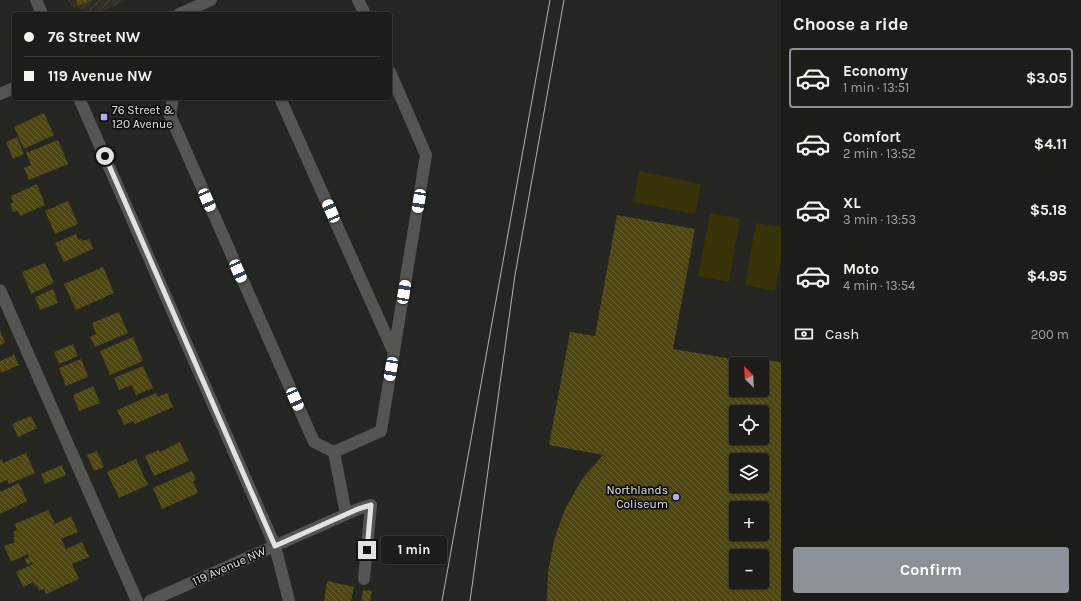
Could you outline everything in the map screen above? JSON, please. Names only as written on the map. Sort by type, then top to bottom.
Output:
[{"type":"street","points":[[36,0],[41,12]]},
{"type":"street","points":[[182,12],[198,2],[211,0]]},
{"type":"street","points":[[358,0],[363,12]]},
{"type":"street","points":[[173,100],[170,115],[314,442],[334,452],[381,432],[426,155],[392,77]]},
{"type":"street","points":[[0,94],[12,89]]},
{"type":"street","points":[[80,100],[275,546],[289,601]]},
{"type":"street","points":[[281,100],[394,353]]},
{"type":"street","points":[[0,290],[137,601]]},
{"type":"street","points":[[334,452],[346,514]]},
{"type":"street","name":"119 Avenue NW","points":[[150,601],[346,514],[371,505],[364,579]]},
{"type":"shaded area","points":[[68,0],[128,0],[101,12],[88,12],[71,6]]},
{"type":"shaded area","points":[[639,171],[701,184],[695,214],[633,202]]},
{"type":"shaded area","points":[[710,213],[740,219],[729,282],[698,276]]},
{"type":"shaded area","points":[[756,223],[781,227],[781,259],[775,291],[745,285]]},
{"type":"building","points":[[76,0],[92,0],[78,6]]},
{"type":"building","points":[[44,113],[54,135],[24,149],[14,127]]},
{"type":"building","points":[[17,137],[24,154],[13,159],[6,142]]},
{"type":"building","points":[[58,140],[68,164],[29,180],[24,168],[31,165],[26,153]]},
{"type":"building","points":[[37,184],[45,205],[20,216],[18,211],[13,212],[10,204],[13,202],[11,196]]},
{"type":"building","points":[[68,201],[78,224],[55,234],[45,211]]},
{"type":"building","points":[[617,215],[695,229],[673,349],[729,358],[729,397],[769,397],[769,360],[781,362],[781,601],[547,601],[548,572],[554,540],[565,509],[582,479],[603,455],[549,445],[570,332],[595,336]]},
{"type":"building","points":[[76,234],[78,240],[82,239],[83,241],[89,239],[93,249],[64,262],[55,243]]},
{"type":"building","points":[[45,263],[54,283],[31,294],[22,272]]},
{"type":"building","points":[[103,267],[114,293],[76,310],[64,284]]},
{"type":"building","points":[[53,289],[58,303],[40,310],[35,297]]},
{"type":"building","points":[[119,312],[128,333],[95,347],[90,337],[96,334],[92,323]]},
{"type":"building","points":[[0,330],[5,343],[0,345]]},
{"type":"building","points":[[133,337],[143,361],[110,375],[100,351]]},
{"type":"building","points":[[73,344],[78,356],[59,364],[54,352]]},
{"type":"building","points":[[14,355],[19,365],[1,373],[0,361]]},
{"type":"building","points":[[81,359],[88,377],[66,386],[59,368]]},
{"type":"building","points":[[143,366],[153,388],[136,395],[132,385],[119,390],[114,378]]},
{"type":"building","points":[[93,386],[100,403],[79,411],[73,395]]},
{"type":"building","points":[[156,393],[157,397],[167,393],[173,407],[135,424],[133,421],[124,425],[117,410]]},
{"type":"building","points":[[31,416],[37,428],[18,437],[12,424]]},
{"type":"building","points":[[180,442],[189,461],[154,476],[145,456],[159,450],[160,452]]},
{"type":"building","points":[[97,451],[104,467],[94,471],[87,455]]},
{"type":"building","points":[[26,453],[35,473],[9,484],[7,480],[0,483],[0,460],[2,459],[3,463]]},
{"type":"building","points":[[136,459],[148,485],[119,498],[107,472]]},
{"type":"building","points":[[62,465],[66,475],[45,484],[41,474]]},
{"type":"building","points":[[192,471],[196,480],[193,481],[198,493],[162,509],[153,488]]},
{"type":"building","points":[[19,483],[27,501],[0,514],[0,492]]},
{"type":"building","points":[[48,510],[55,524],[71,516],[78,532],[61,539],[66,549],[82,542],[89,557],[72,564],[79,579],[46,594],[44,589],[39,591],[37,585],[35,586],[33,582],[23,587],[16,572],[33,564],[32,562],[27,565],[25,559],[29,557],[28,554],[11,562],[4,546],[15,542],[13,532],[17,530],[15,524]]},
{"type":"building","points":[[327,581],[354,587],[351,601],[324,601]]},
{"type":"building","points":[[363,590],[372,591],[370,601],[361,601]]},
{"type":"tram line","points":[[442,601],[550,0]]},
{"type":"tram line","points":[[470,601],[515,275],[564,0]]},
{"type":"place","name":"76 Street & 120 Avenue","points":[[104,117]]},
{"type":"place","name":"Northlands Coliseum","points":[[676,497]]},
{"type":"route","points":[[105,156],[275,546],[358,509],[371,505],[367,550]]}]
